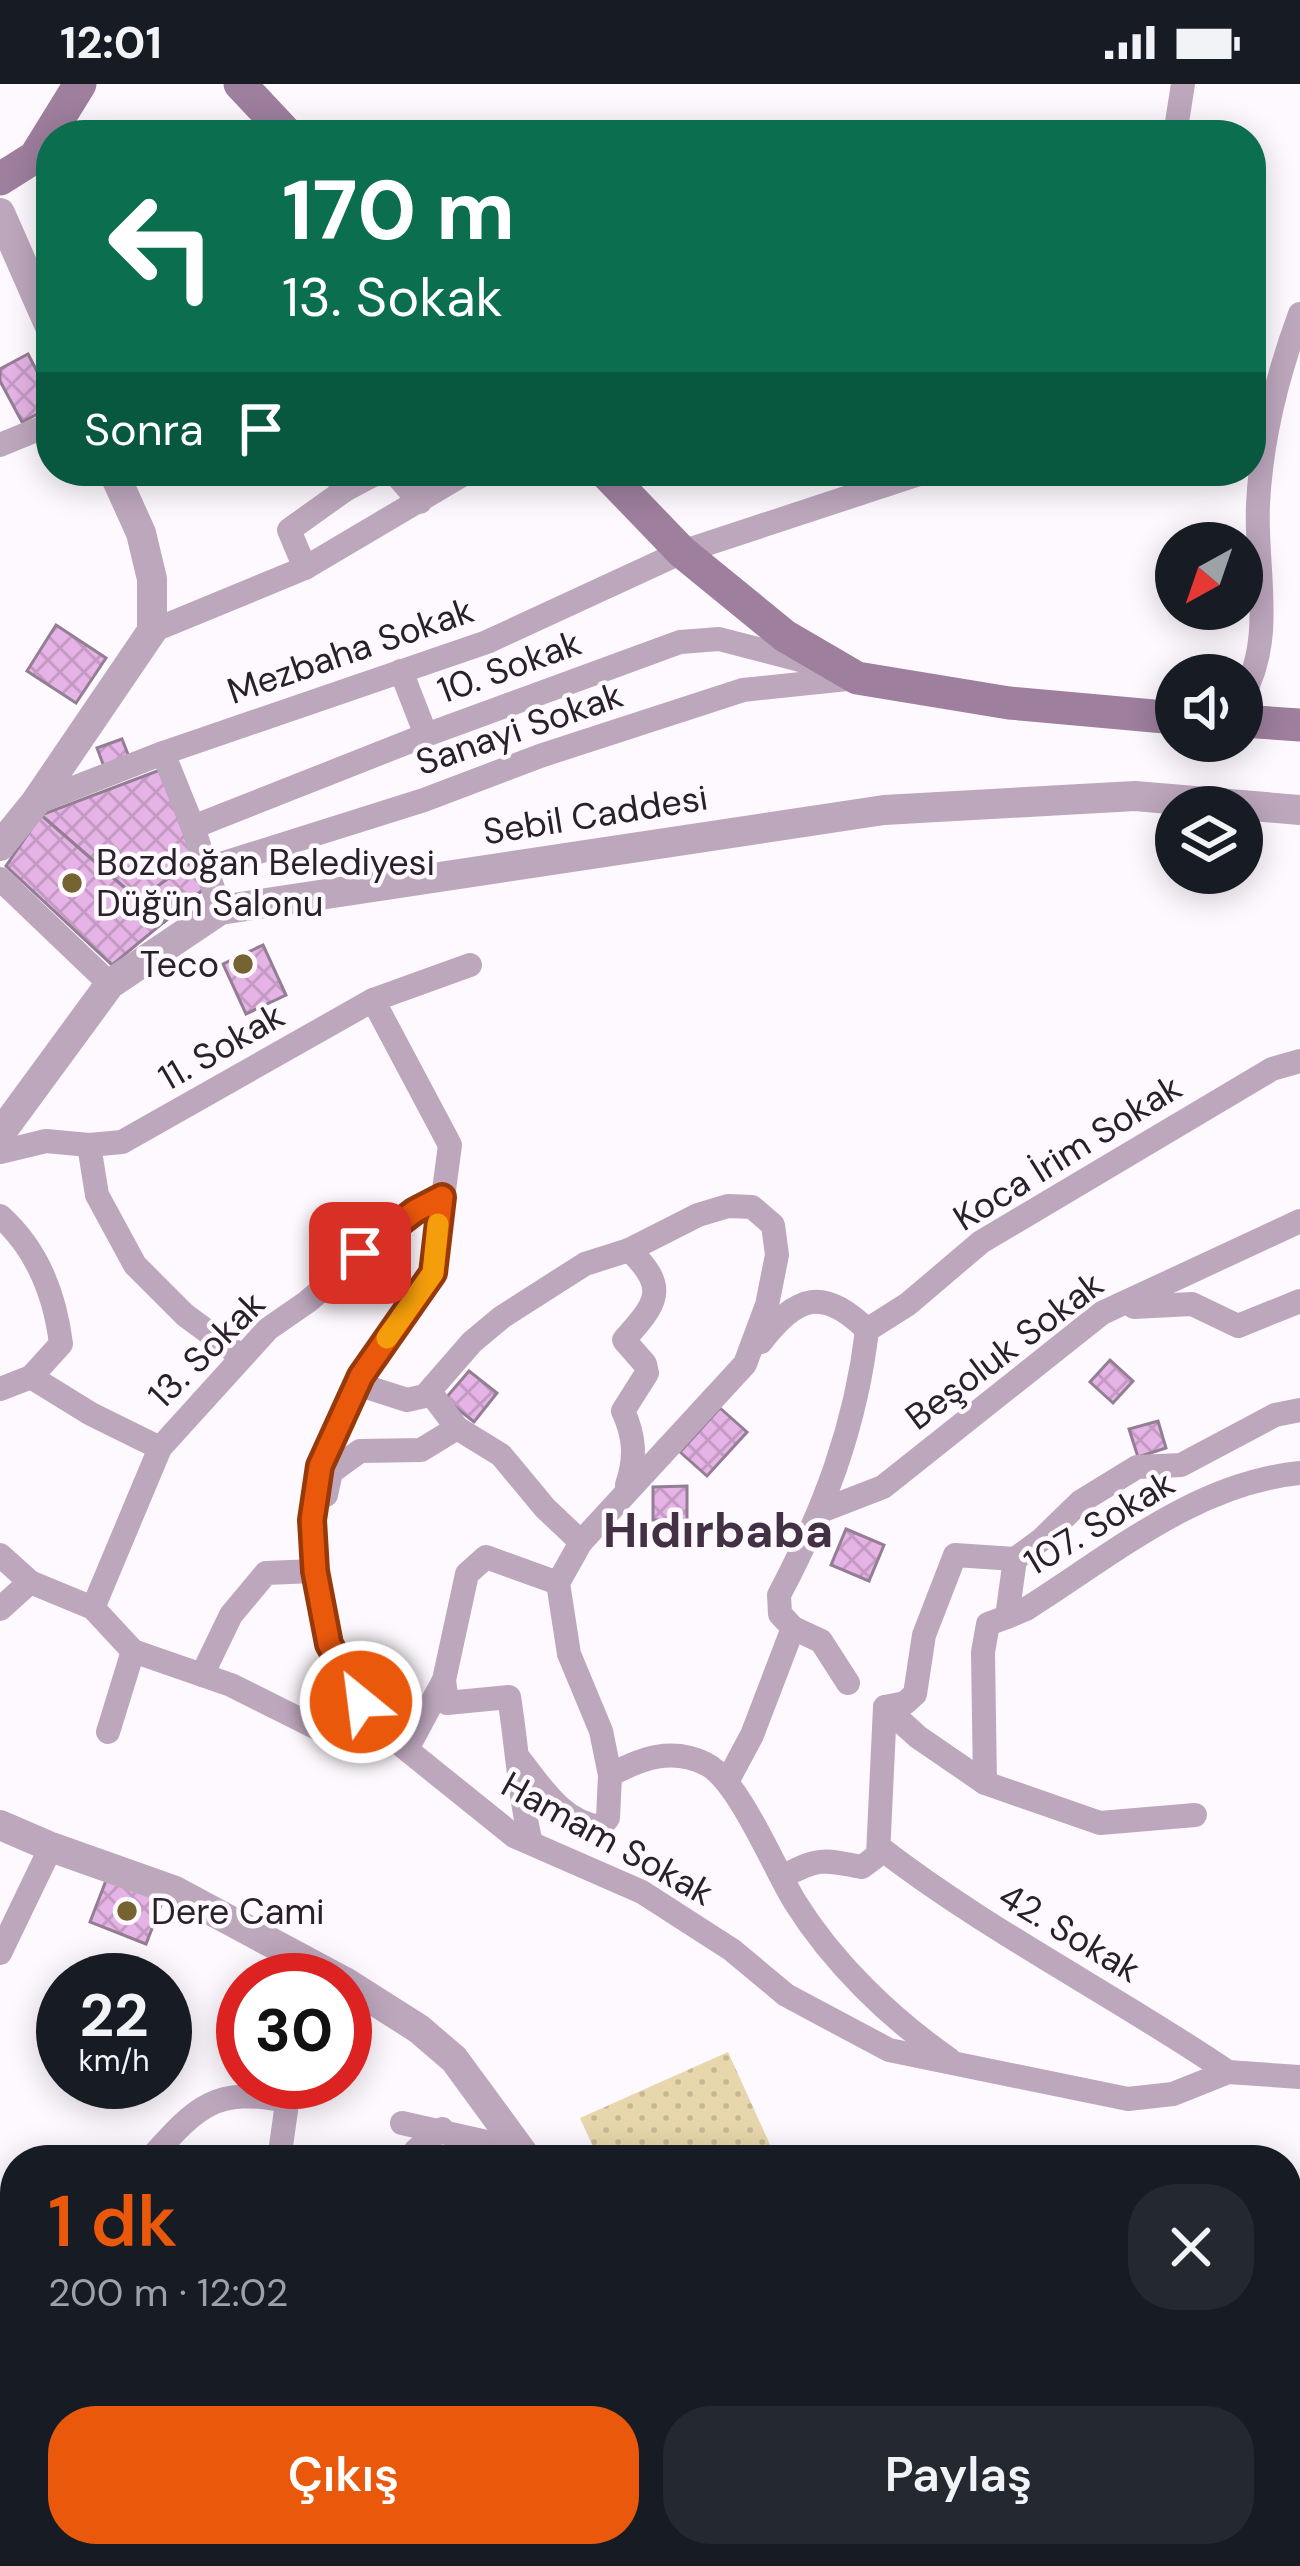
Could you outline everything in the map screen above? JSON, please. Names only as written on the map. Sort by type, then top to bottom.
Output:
[{"type":"main road","points":[[58,120],[80,84]]},
{"type":"main road","points":[[240,84],[274,120]]},
{"type":"main road","points":[[0,179],[36,155]]},
{"type":"main road","points":[[618,486],[682,552],[785,636],[857,677],[1009,703],[1155,716]]},
{"type":"main road","points":[[1263,723],[1300,725]]},
{"type":"street","points":[[1177,120],[1183,84]]},
{"type":"street","points":[[0,213],[36,295]]},
{"type":"street","points":[[1266,433],[1279,370],[1300,314]]},
{"type":"street","points":[[0,445],[36,430]]},
{"type":"street","points":[[120,486],[140,532],[152,580],[152,631]]},
{"type":"street","points":[[305,568],[289,530],[334,486]]},
{"type":"street","points":[[406,486],[420,502]]},
{"type":"street","points":[[0,846],[152,631],[305,568],[445,486]]},
{"type":"street","name":"Mezbaha Sokak","points":[[35,802],[487,642],[682,552],[882,486]]},
{"type":"street","points":[[1258,654],[1262,643],[1260,486]]},
{"type":"street","name":"10. Sokak","points":[[193,827],[680,642],[719,639],[857,677]]},
{"type":"street","points":[[401,671],[426,735]]},
{"type":"street","name":"Sanayi Sokak","points":[[208,868],[424,800],[540,756],[743,690],[857,677]]},
{"type":"street","points":[[163,753],[220,910]]},
{"type":"street","name":"Sebil Caddesi","points":[[0,1134],[110,984],[220,910],[884,810],[1135,796],[1300,810]]},
{"type":"street","points":[[0,879],[110,984]]},
{"type":"street","name":"11. Sokak","points":[[0,1152],[46,1141],[122,1142],[373,1000],[470,965]]},
{"type":"street","points":[[0,1555],[30,1582],[93,1608],[133,1651],[202,1675],[350,1744],[375,1724],[329,1644],[315,1571],[312,1520],[320,1466],[357,1384],[433,1273],[451,1145],[373,1000]]},
{"type":"street","name":"Koca İrim Sokak","points":[[867,1330],[908,1304],[981,1242],[1272,1069],[1300,1061]]},
{"type":"street","points":[[89,1145],[98,1195],[135,1265],[184,1315],[242,1357]]},
{"type":"street","name":"13. Sokak","points":[[93,1608],[160,1448],[268,1329],[415,1211],[442,1197]]},
{"type":"street","points":[[357,1384],[407,1400],[430,1392],[472,1342],[502,1317],[585,1264],[728,1206],[752,1207],[773,1225],[777,1255],[745,1364]]},
{"type":"street","points":[[0,1216],[31,1250],[56,1307],[61,1344],[31,1378],[0,1389]]},
{"type":"street","name":"Beşoluk Sokak","points":[[821,1511],[884,1487],[1102,1313],[1300,1221]]},
{"type":"street","points":[[624,1493],[634,1453],[623,1411],[647,1373],[624,1340],[650,1311],[656,1294],[649,1269],[629,1250]]},
{"type":"street","points":[[1102,1313],[1159,1303],[1192,1304],[1238,1325],[1300,1301]]},
{"type":"street","points":[[520,1760],[554,1804],[579,1824],[600,1827],[608,1818],[610,1775],[601,1731],[569,1654],[558,1582],[581,1542],[745,1364],[782,1315],[819,1302],[845,1307],[867,1330],[855,1404],[834,1482],[779,1595],[780,1614],[793,1628],[821,1641],[848,1683]]},
{"type":"street","points":[[31,1378],[160,1448]]},
{"type":"street","points":[[430,1392],[457,1428],[501,1455],[581,1542]]},
{"type":"street","points":[[885,1707],[905,1703],[915,1694],[924,1635],[955,1555],[1015,1559],[1080,1502],[1137,1467],[1181,1465],[1275,1414],[1300,1410]]},
{"type":"street","points":[[315,1571],[331,1472],[360,1450],[421,1450],[457,1428]]},
{"type":"street","name":"107. Sokak","points":[[1006,1617],[1060,1588],[1172,1514],[1225,1491],[1300,1473]]},
{"type":"street","points":[[407,1749],[444,1680],[467,1574],[485,1557],[558,1582]]},
{"type":"street","points":[[985,1783],[983,1652],[988,1624],[1006,1617],[1015,1559]]},
{"type":"street","points":[[202,1675],[231,1615],[266,1573],[315,1571]]},
{"type":"street","points":[[0,1609],[30,1582]]},
{"type":"street","points":[[728,1780],[747,1748],[793,1628]]},
{"type":"street","points":[[108,1732],[133,1651]]},
{"type":"street","points":[[444,1680],[447,1703],[509,1697],[530,1843]]},
{"type":"street","points":[[885,1707],[918,1737],[985,1783],[1100,1822],[1195,1815]]},
{"type":"street","points":[[782,1877],[829,1858],[862,1867],[878,1856],[885,1707]]},
{"type":"street","name":"Hamam Sokak","points":[[375,1724],[498,1826],[643,1892],[732,1950],[786,1995],[889,2050],[1128,2099],[1173,2094],[1228,2072],[1300,2078]]},
{"type":"street","points":[[610,1775],[637,1761],[673,1753],[707,1764],[728,1780],[795,1903],[905,2028],[955,2064]]},
{"type":"street","points":[[0,1825],[175,1892],[277,1953]]},
{"type":"street","points":[[0,1953],[51,1847]]},
{"type":"street","name":"42. Sokak","points":[[879,1847],[980,1921],[1228,2072]]},
{"type":"street","points":[[372,1999],[419,2029],[454,2059],[517,2145]]},
{"type":"street","points":[[163,2145],[195,2112],[216,2101]]},
{"type":"street","points":[[281,2145],[286,2109]]},
{"type":"street","points":[[402,2122],[500,2145]]},
{"type":"street","points":[[422,2145],[442,2129]]},
{"type":"shaded area","points":[[728,2052],[770,2145],[592,2145],[580,2118]]},
{"type":"building","points":[[28,354],[36,369],[36,415],[22,422],[0,381],[0,369]]},
{"type":"building","points":[[56,625],[106,658],[76,703],[27,671]]},
{"type":"building","points":[[122,739],[131,762],[106,772],[97,748]]},
{"type":"building","points":[[160,770],[205,888],[164,922],[41,815]]},
{"type":"building","name":"Bozdoğan Belediyesi Düğün Salonu","points":[[41,815],[164,922],[112,965],[6,866]]},
{"type":"building","points":[[194,860],[205,888],[164,922],[138,900]]},
{"type":"building","points":[[263,945],[286,995],[246,1014],[223,964]]},
{"type":"building","points":[[1110,1360],[1133,1381],[1113,1403],[1090,1382]]},
{"type":"building","points":[[469,1371],[497,1393],[474,1422],[445,1399]]},
{"type":"building","points":[[720,1408],[747,1432],[707,1476],[680,1452]]},
{"type":"building","points":[[1158,1421],[1166,1448],[1138,1457],[1129,1429]]},
{"type":"building","points":[[687,1486],[687,1520],[653,1520],[653,1487]]},
{"type":"building","points":[[846,1529],[884,1545],[869,1581],[831,1565]]},
{"type":"building","name":"Dere Cami","points":[[107,1878],[163,1900],[146,1944],[90,1922]]},
{"type":"slow traffic","points":[[387,1338],[433,1273],[438,1224]]},
{"type":"place","name":"Bozdoğan Belediyesi Düğün Salonu","points":[[72,883]]},
{"type":"place","name":"Teco","points":[[243,964]]},
{"type":"place","name":"Dere Cami","points":[[127,1911]]},
{"type":"district","name":"Hıdırbaba","points":[[718,1530]]},
{"type":"route","points":[[360,1253],[415,1211],[442,1197],[433,1273],[361,1376],[320,1466],[312,1520],[315,1571],[329,1644],[361,1702]]}]
